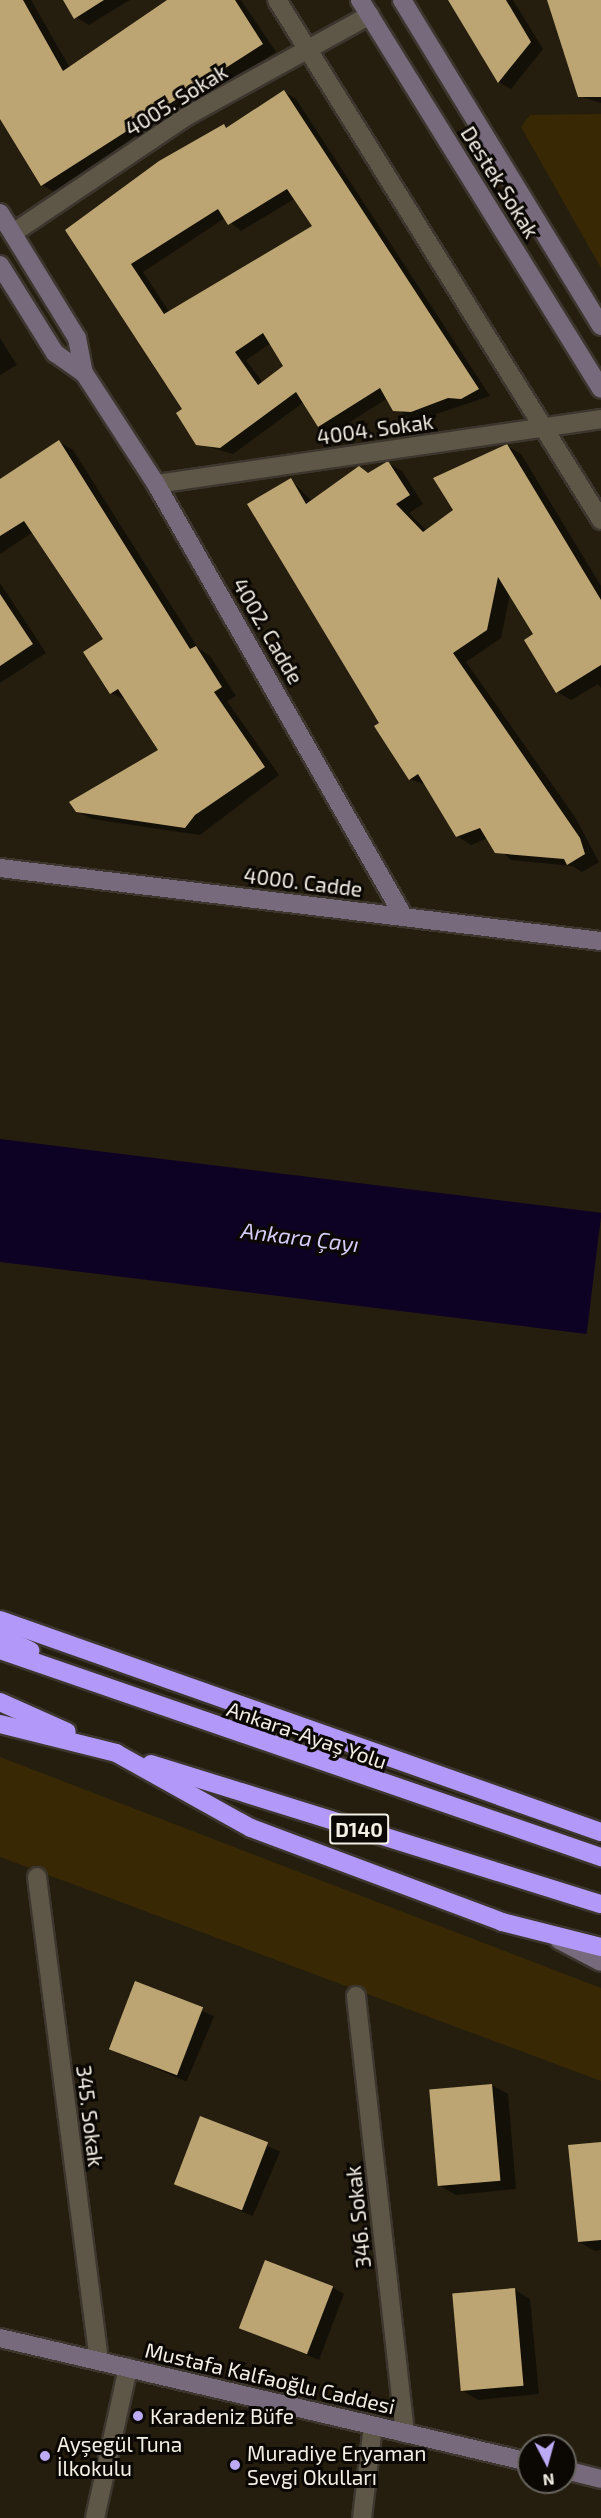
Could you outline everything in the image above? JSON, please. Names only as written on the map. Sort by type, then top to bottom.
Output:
[{"type":"highway","points":[[0,1620],[601,1832]]},
{"type":"highway","points":[[0,1636],[107,1690]]},
{"type":"highway","name":"Ankara-Ayaş Yolu","points":[[0,1650],[107,1690],[601,1857]]},
{"type":"highway","name":"D140","points":[[0,1702],[116,1753],[601,1904]]},
{"type":"highway","points":[[0,1724],[116,1753],[251,1828],[547,1934],[601,1947]]},
{"type":"street","points":[[277,0],[601,520]]},
{"type":"street","name":"Destek Sokak","points":[[402,0],[601,326]]},
{"type":"street","name":"4005. Sokak","points":[[13,233],[187,116],[308,49],[365,8]]},
{"type":"street","name":"Destek Sokak","points":[[365,8],[601,388]]},
{"type":"street","name":"4002. Cadde","points":[[0,213],[77,338],[84,373],[156,484],[404,917]]},
{"type":"street","name":"4002. Cadde","points":[[0,265],[55,353],[84,373]]},
{"type":"street","name":"4004. Sokak","points":[[156,484],[601,419]]},
{"type":"street","name":"4000. Cadde","points":[[0,868],[601,941]]},
{"type":"street","name":"345. Sokak","points":[[37,1877],[99,2361]]},
{"type":"street","points":[[547,1934],[601,1962]]},
{"type":"street","name":"346. Sokak","points":[[356,1996],[405,2433]]},
{"type":"street","name":"Mustafa Kalfaoğlu Caddesi","points":[[0,2338],[517,2459]]},
{"type":"street","points":[[95,2518],[128,2368]]},
{"type":"street","points":[[362,2518],[373,2426]]},
{"type":"street","points":[[577,2473],[601,2479]]},
{"type":"shaded area","points":[[601,114],[601,268],[521,127],[530,115]]},
{"type":"shaded area","points":[[0,1757],[601,1988],[601,2081],[0,1857]]},
{"type":"water","name":"Ankara Çayı","points":[[0,1139],[601,1213],[587,1334],[0,1262]]},
{"type":"building","points":[[0,0],[23,0],[63,71],[167,0],[235,0],[263,44],[41,186],[0,119]]},
{"type":"building","points":[[63,0],[104,0],[74,19]]},
{"type":"building","points":[[448,0],[506,0],[531,42],[498,83]]},
{"type":"building","points":[[547,0],[601,0],[601,97],[578,97]]},
{"type":"building","points":[[284,90],[479,389],[461,399],[448,398],[411,412],[393,411],[380,388],[318,427],[296,392],[220,448],[196,445],[176,413],[182,409],[65,230],[159,161],[224,124],[226,128]],"holes":[[[287,189],[312,226],[164,314],[131,264],[218,209],[228,225]],[[263,333],[283,366],[258,385],[235,352]]]},
{"type":"building","points":[[59,440],[190,649],[196,646],[222,687],[214,692],[265,767],[195,815],[185,828],[76,812],[69,802],[158,750],[118,689],[110,694],[83,652],[103,639],[24,521],[0,536],[0,479]]},
{"type":"building","points":[[507,444],[601,600],[601,665],[556,693],[524,640],[533,634],[498,577],[487,630],[453,653],[580,838],[585,854],[567,865],[564,859],[495,853],[480,828],[456,837],[418,774],[409,780],[374,726],[379,723],[247,504],[291,478],[306,504],[359,466],[368,473],[388,461],[410,495],[396,504],[423,532],[453,510],[433,478]]},
{"type":"building","points":[[0,594],[33,644],[0,666]]},
{"type":"building","points":[[135,1981],[203,2007],[177,2075],[109,2049]]},
{"type":"building","points":[[492,2084],[500,2181],[438,2186],[429,2089]]},
{"type":"building","points":[[200,2116],[268,2142],[242,2210],[174,2184]]},
{"type":"building","points":[[601,2142],[601,2240],[578,2242],[568,2145]]},
{"type":"building","points":[[265,2260],[333,2286],[307,2354],[239,2328]]},
{"type":"building","points":[[515,2288],[524,2386],[461,2391],[452,2293]]},
{"type":"place","name":"Karadeniz Büfe","points":[[138,2416]]},
{"type":"place","name":"Ayşegül Tuna İlkokulu","points":[[45,2456]]},
{"type":"place","name":"Muradiye Eryaman Sevgi Okulları","points":[[235,2465]]}]
